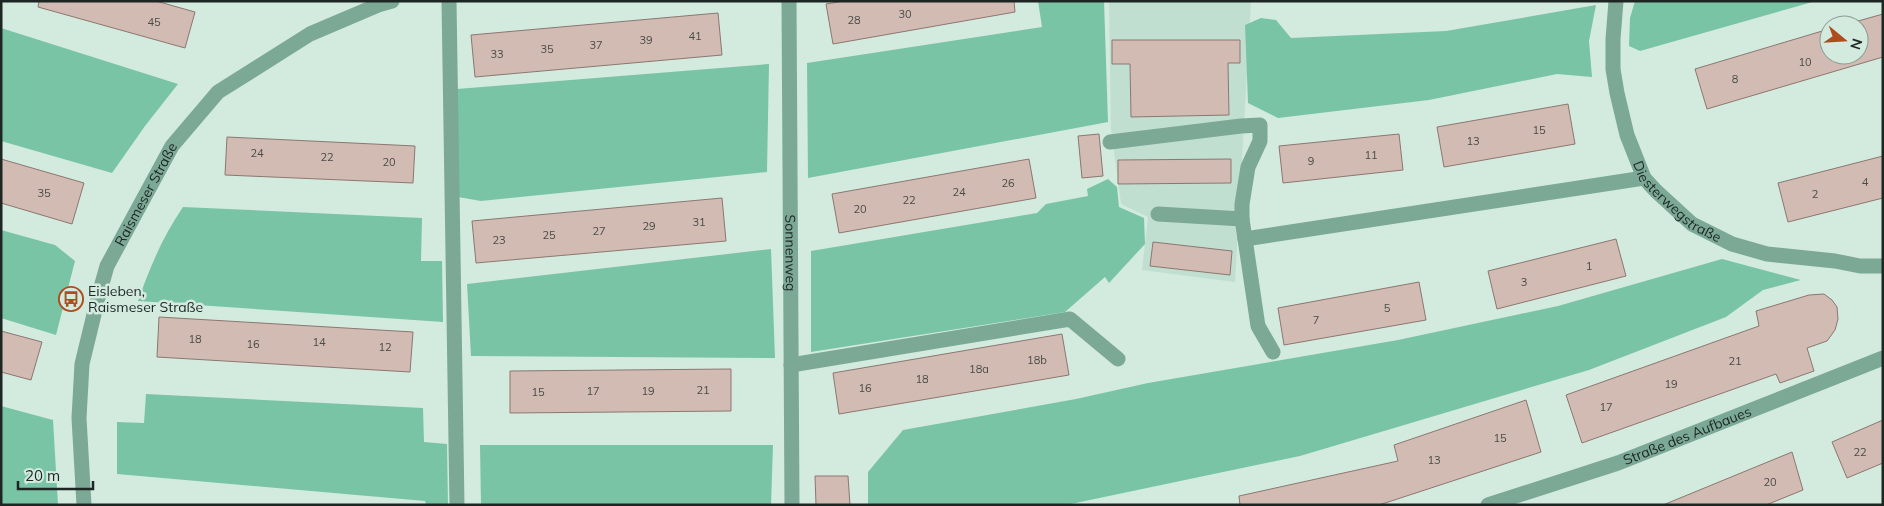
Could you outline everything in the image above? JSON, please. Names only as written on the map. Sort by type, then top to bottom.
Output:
[{"type":"street","name":"Raismeser Straße","points":[[84,505],[79,418],[82,364],[98,298],[106,266],[172,146],[218,92],[310,34],[378,4],[392,1]]},
{"type":"street","points":[[448,1],[457,505]]},
{"type":"street","name":"Sonnenweg","points":[[789,1],[792,505]]},
{"type":"street","name":"Diesterwegstraße","points":[[1616,1],[1613,40],[1614,77],[1627,135],[1644,178],[1692,224],[1732,244],[1767,254],[1835,261],[1860,266],[1883,266]]},
{"type":"street","points":[[1110,142],[1260,125],[1260,140],[1248,167],[1242,204],[1242,220],[1258,326],[1273,352]]},
{"type":"street","points":[[1245,239],[1644,178]]},
{"type":"street","points":[[1158,214],[1242,220]]},
{"type":"street","points":[[791,365],[1070,319],[1118,359]]},
{"type":"street","name":"Straße des Aufbaues","points":[[1488,505],[1618,463],[1883,358]]},
{"type":"shaded area","points":[[1109,1],[1251,1],[1235,282],[1142,270],[1148,217],[1121,204],[1111,129]]},
{"type":"green space","points":[[1038,1],[1104,1],[1108,122],[808,178],[807,63],[1042,27]]},
{"type":"green space","points":[[1635,1],[1816,1],[1640,51],[1629,46],[1630,18]]},
{"type":"green space","points":[[1596,5],[1589,41],[1592,77],[1557,74],[1429,100],[1278,118],[1248,103],[1245,25],[1261,18],[1276,20],[1291,38],[1446,31]]},
{"type":"green space","points":[[1,28],[178,84],[112,173],[1,141]]},
{"type":"green space","points":[[769,64],[767,172],[481,201],[458,197],[457,89]]},
{"type":"green space","points":[[1108,179],[1117,187],[1119,207],[1144,218],[1145,244],[1109,283],[1105,277],[1065,312],[811,352],[811,251],[1037,213],[1046,204],[1088,196],[1087,189]]},
{"type":"green space","points":[[183,207],[422,218],[421,261],[442,261],[443,322],[138,301],[147,276],[169,229]]},
{"type":"green space","points":[[1,230],[55,245],[75,261],[56,335],[1,318]]},
{"type":"green space","points":[[771,249],[775,358],[471,356],[467,284]]},
{"type":"green space","points":[[1722,259],[1801,280],[1763,290],[1726,317],[1589,370],[1300,456],[1066,505],[868,505],[868,472],[903,430],[1076,399],[1148,383],[1398,340],[1558,306]]},
{"type":"green space","points":[[146,394],[423,408],[424,442],[447,444],[448,505],[426,505],[425,501],[117,474],[117,422],[144,423]]},
{"type":"green space","points":[[1,406],[53,420],[58,505],[1,505]]},
{"type":"green space","points":[[480,445],[773,445],[771,505],[481,505]]},
{"type":"building","points":[[39,1],[156,1],[195,12],[185,48],[38,7]]},
{"type":"building","points":[[844,1],[1014,1],[1015,12],[833,44],[826,4]]},
{"type":"building","points":[[718,13],[722,55],[475,77],[471,35]]},
{"type":"building","points":[[1883,14],[1883,57],[1869,61],[1869,18]]},
{"type":"building","points":[[1819,32],[1819,65],[1856,65],[1707,109],[1695,69]]},
{"type":"building","points":[[1112,40],[1240,40],[1240,63],[1228,63],[1229,115],[1131,117],[1130,64],[1112,64]]},
{"type":"building","points":[[1568,104],[1575,144],[1444,167],[1437,127]]},
{"type":"building","points":[[1099,134],[1103,176],[1082,178],[1078,136]]},
{"type":"building","points":[[1399,134],[1403,170],[1283,183],[1279,146]]},
{"type":"building","points":[[227,137],[415,146],[413,183],[225,175]]},
{"type":"building","points":[[1883,156],[1883,198],[1788,222],[1778,183]]},
{"type":"building","points":[[1,159],[84,183],[72,224],[1,203]]},
{"type":"building","points":[[1029,159],[1036,198],[839,233],[832,194]]},
{"type":"building","points":[[1231,159],[1231,183],[1118,184],[1118,160]]},
{"type":"building","points":[[722,198],[726,241],[476,263],[472,221]]},
{"type":"building","points":[[1616,239],[1626,276],[1497,309],[1488,271]]},
{"type":"building","points":[[1153,242],[1232,251],[1230,275],[1150,266]]},
{"type":"building","points":[[1419,282],[1426,320],[1284,345],[1278,308]]},
{"type":"building","points":[[1824,294],[1837,307],[1838,319],[1835,330],[1827,341],[1807,348],[1814,371],[1780,383],[1776,374],[1582,443],[1566,395],[1759,326],[1756,311],[1809,295]]},
{"type":"building","points":[[159,317],[413,332],[410,372],[157,357]]},
{"type":"building","points":[[1,331],[42,342],[31,380],[1,372]]},
{"type":"building","points":[[1062,334],[1069,375],[839,414],[833,373]]},
{"type":"building","points":[[731,369],[731,411],[510,413],[510,371]]},
{"type":"building","points":[[1526,400],[1541,452],[1379,505],[1240,505],[1239,496],[1398,461],[1394,445]]},
{"type":"building","points":[[1883,420],[1883,463],[1847,478],[1832,442]]},
{"type":"building","points":[[1792,452],[1803,490],[1766,505],[1663,505]]},
{"type":"building","points":[[815,476],[848,476],[850,505],[816,505]]},
{"type":"place","name":"Eisleben, Raismeser Straße","points":[[71,299]]}]
